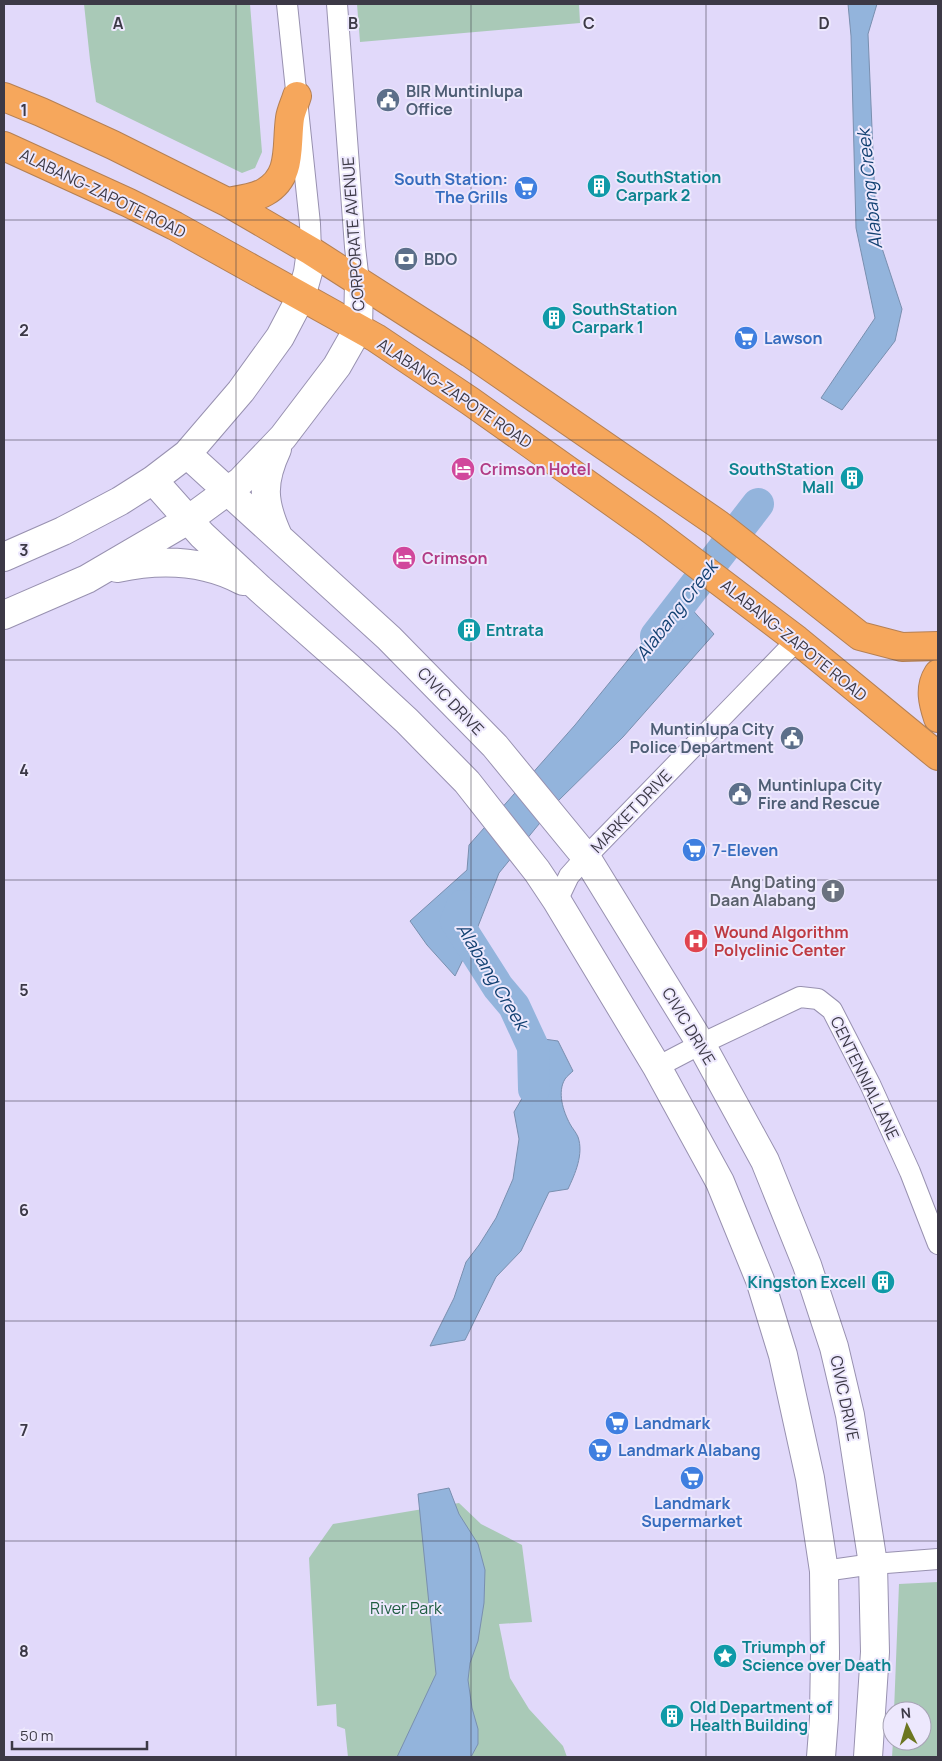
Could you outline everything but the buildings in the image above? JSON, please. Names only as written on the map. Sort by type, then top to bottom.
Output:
[{"type":"highway","points":[[227,202],[264,193],[276,184],[285,171],[288,156],[290,116],[297,96]]},
{"type":"highway","points":[[4,97],[113,145],[227,202],[310,251],[470,353],[718,524],[860,636],[902,647],[938,646]]},
{"type":"highway","name":"ALABANG-ZAPOTE ROAD","points":[[4,146],[129,203],[243,263],[376,338],[470,401],[731,589],[797,640],[938,756]]},
{"type":"highway","points":[[938,674],[934,681],[932,698],[938,718]]},
{"type":"main road","points":[[4,557],[112,506],[153,480],[187,454],[252,377],[276,342],[302,297],[308,272],[310,251]]},
{"type":"main road","name":"CORPORATE AVENUE","points":[[4,615],[87,579],[188,520],[241,481],[283,437],[337,366],[358,329],[359,282]]},
{"type":"main road","points":[[280,540],[270,518],[265,495],[267,476],[272,459],[283,437]]},
{"type":"main road","name":"CIVIC DRIVE","points":[[187,454],[389,638],[495,746],[564,830],[586,857],[701,1044],[766,1161],[813,1283],[834,1347],[850,1414],[873,1564],[875,1652],[868,1757]]},
{"type":"main road","points":[[153,480],[188,520],[260,589],[407,721],[467,782],[537,871],[557,901],[657,1067],[720,1182],[760,1280],[783,1355],[810,1478],[824,1571],[825,1663],[821,1757]]},
{"type":"main road","points":[[87,579],[118,568],[150,562],[182,563],[209,568],[235,576],[260,589]]},
{"type":"street","points":[[287,4],[310,224],[310,251]]},
{"type":"street","name":"CORPORATE AVENUE","points":[[336,4],[359,282]]},
{"type":"street","name":"MARKET DRIVE","points":[[557,901],[569,876],[586,857],[797,640]]},
{"type":"street","name":"CENTENNIAL LANE","points":[[657,1067],[800,997],[818,999],[832,1010],[870,1084],[906,1163],[938,1244]]},
{"type":"street","points":[[824,1571],[873,1564],[938,1559]]},
{"type":"green space","points":[[84,4],[250,4],[262,152],[255,168],[242,173],[96,102]]},
{"type":"green space","points":[[357,4],[579,4],[580,23],[360,42]]},
{"type":"green space","name":"River Park","points":[[459,1503],[481,1524],[522,1545],[532,1622],[499,1624],[510,1678],[529,1709],[563,1746],[567,1757],[348,1757],[345,1729],[337,1726],[336,1704],[317,1706],[309,1558],[333,1524]]},
{"type":"green space","points":[[938,1582],[938,1757],[892,1757],[892,1751],[932,1751],[932,1701],[894,1701],[899,1584]]},
{"type":"water","points":[[848,4],[877,4],[868,34],[876,222],[879,239],[902,309],[895,341],[842,410],[821,398],[875,318],[856,228],[851,36]]},
{"type":"water","points":[[680,596],[714,634],[623,737],[557,802],[499,873],[473,939],[455,976],[427,945],[410,921],[467,870],[469,845],[575,725]]},
{"type":"water","points":[[540,1035],[544,1039],[558,1041],[573,1071],[565,1079],[561,1096],[565,1113],[580,1144],[576,1170],[568,1189],[549,1192],[521,1251],[496,1277],[465,1340],[430,1346],[454,1298],[466,1262],[496,1218],[513,1179],[519,1139],[514,1112],[524,1095],[526,1086],[523,1056]]},
{"type":"water","points":[[449,1488],[459,1514],[478,1544],[485,1570],[484,1603],[478,1641],[470,1663],[468,1680],[472,1708],[478,1729],[478,1744],[471,1757],[397,1757],[436,1674],[418,1494]]},
{"type":"waterway","name":"Alabang Creek","points":[[656,636],[758,504]]},
{"type":"waterway","name":"Alabang Creek","points":[[462,906],[456,921],[498,987],[514,1006],[533,1047],[534,1089]]},
{"type":"place","name":"BIR Muntinlupa Office","points":[[388,100]]},
{"type":"place","name":"SouthStation Carpark 2","points":[[599,186]]},
{"type":"place","name":"South Station: The Grills","points":[[526,188]]},
{"type":"place","name":"BDO","points":[[406,259]]},
{"type":"place","name":"SouthStation Carpark 1","points":[[554,318]]},
{"type":"place","name":"Lawson","points":[[746,338]]},
{"type":"place","name":"Crimson Hotel","points":[[463,469]]},
{"type":"place","name":"SouthStation Mall","points":[[852,478]]},
{"type":"place","name":"Crimson","points":[[404,558]]},
{"type":"place","name":"Entrata","points":[[469,630]]},
{"type":"place","name":"Muntinlupa City Police Department","points":[[792,738]]},
{"type":"place","name":"Muntinlupa City Fire and Rescue","points":[[740,794]]},
{"type":"place","name":"7-Eleven","points":[[694,850]]},
{"type":"place","name":"Ang Dating Daan Alabang","points":[[833,891]]},
{"type":"place","name":"Wound Algorithm Polyclinic Center","points":[[696,941]]},
{"type":"place","name":"Kingston Excell","points":[[883,1282]]},
{"type":"place","name":"Landmark","points":[[617,1423]]},
{"type":"place","name":"Landmark Alabang","points":[[600,1450]]},
{"type":"place","name":"Landmark Supermarket","points":[[692,1478]]},
{"type":"place","name":"Triumph of Science over Death","points":[[725,1656]]},
{"type":"place","name":"Old Department of Health Building","points":[[672,1716]]}]
